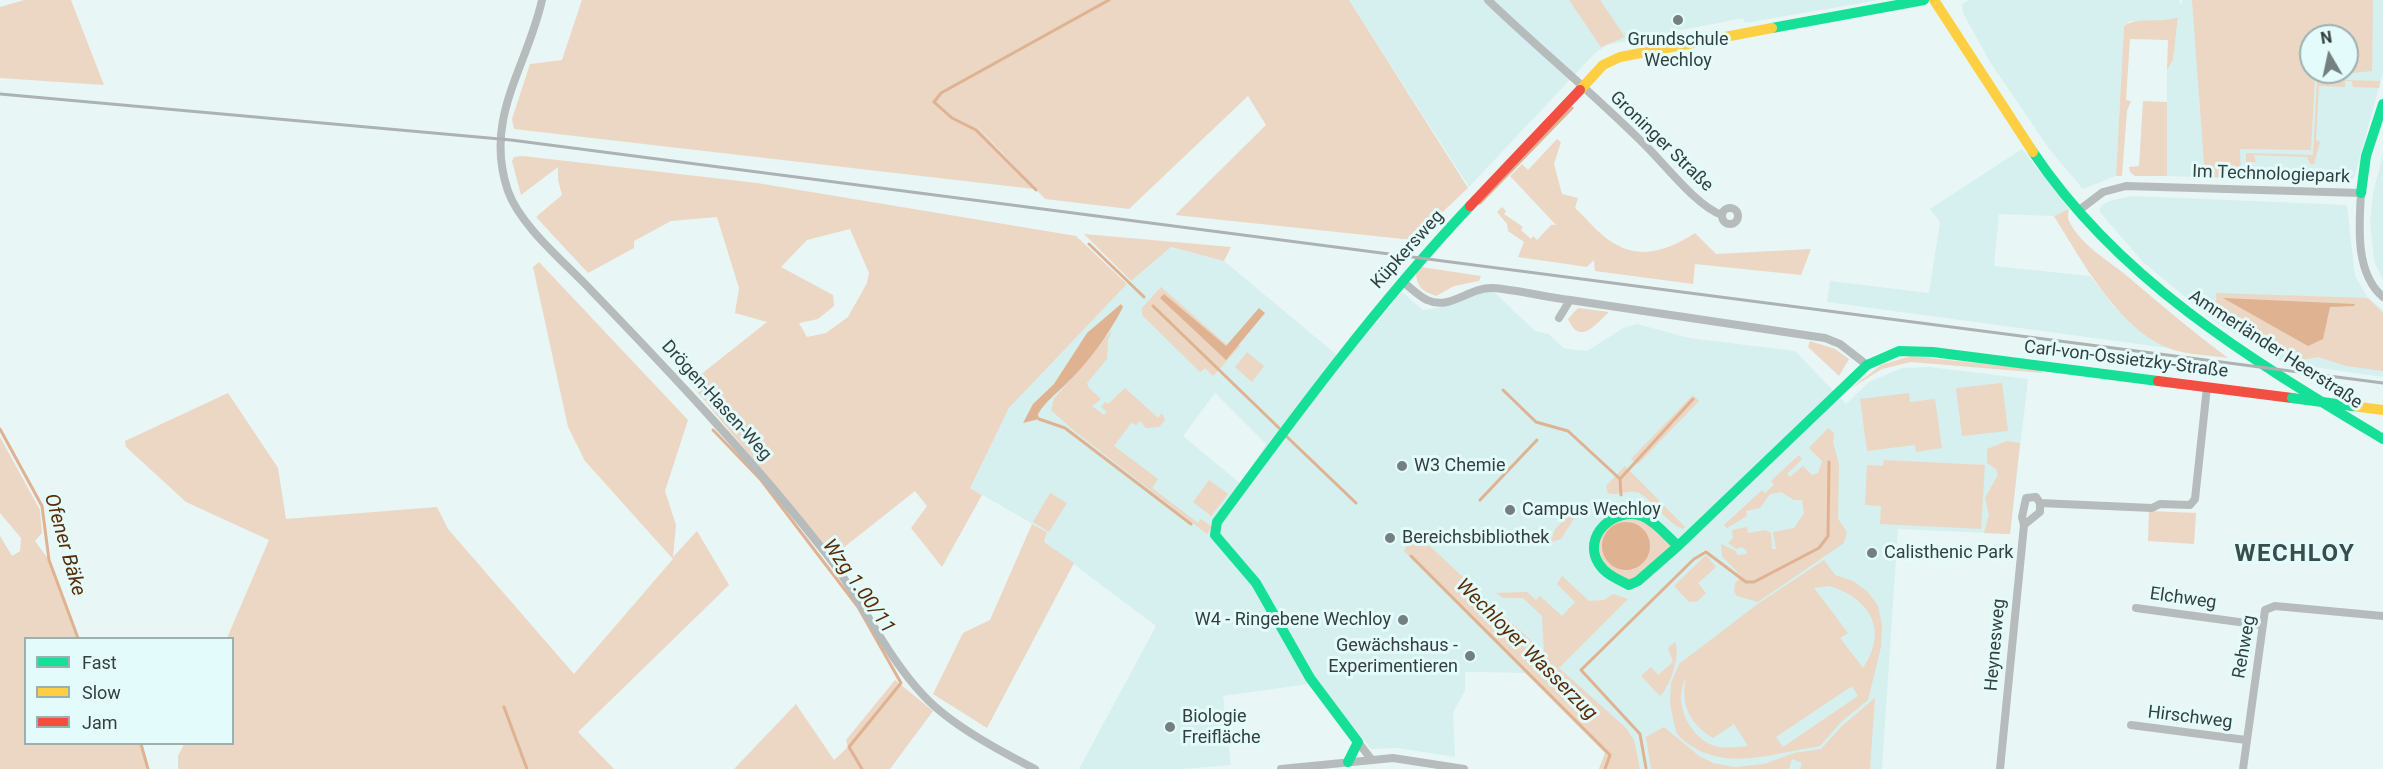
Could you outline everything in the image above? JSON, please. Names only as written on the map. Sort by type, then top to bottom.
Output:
[{"type":"street","name":"Drögen-Hasen-Weg","points":[[542,0],[500,125],[504,171],[516,206],[538,234],[650,350],[762,473],[831,559],[903,672],[924,696],[982,739],[1035,769]]},
{"type":"street","name":"Groninger Straße","points":[[1488,0],[1714,212],[1722,215]]},
{"type":"street","name":"Küpkersweg","points":[[1371,759],[1310,678],[1256,583],[1240,561],[1218,540],[1215,527],[1289,422],[1402,280],[1603,65],[1620,57],[1924,0]]},
{"type":"street","name":"Ammerländer Heerstraße","points":[[1934,0],[1964,42],[2032,153],[2078,211],[2125,260],[2185,312],[2253,359],[2383,439]]},
{"type":"street","points":[[2361,193],[2366,156],[2383,104]]},
{"type":"street","name":"Im Technologiepark","points":[[2078,211],[2103,192],[2126,186],[2361,193],[2360,223],[2363,263],[2368,278],[2383,297]]},
{"type":"street","points":[[1402,280],[1426,300],[1438,304],[1447,304],[1480,289],[1493,288],[1824,338],[1840,344],[1867,365]]},
{"type":"street","points":[[1559,318],[1570,300]]},
{"type":"street","name":"Carl-von-Ossietzky-Straße","points":[[1678,546],[1640,515],[1625,514],[1613,517],[1602,525],[1596,535],[1594,546],[1597,564],[1605,574],[1629,585],[1638,581],[1678,546],[1867,365],[1888,354],[1914,350],[2383,410]]},
{"type":"street","points":[[2040,502],[2152,508],[2160,504],[2190,505],[2195,499],[2206,387]]},
{"type":"street","name":"Heynesweg","points":[[2000,769],[2024,525],[2022,517],[2026,498],[2036,497],[2040,502],[2038,516],[2024,525]]},
{"type":"street","name":"Rehweg","points":[[2243,769],[2261,625],[2265,610],[2275,606],[2383,616]]},
{"type":"street","name":"Elchweg","points":[[2136,608],[2261,625]]},
{"type":"street","name":"Hirschweg","points":[[2130,725],[2246,740]]},
{"type":"street","points":[[1348,762],[1358,742]]},
{"type":"street","points":[[1281,769],[1371,759],[1413,760],[1464,769]]},
{"type":"shaded area","points":[[24,0],[71,0],[104,85],[0,78],[0,7]]},
{"type":"shaded area","points":[[582,0],[1349,0],[1468,188],[1413,240],[1175,215],[1266,125],[1248,96],[1129,209],[1045,199],[960,108],[1034,189],[514,129],[512,119],[530,64],[562,60]]},
{"type":"shaded area","points":[[1349,0],[1879,0],[1745,23],[1743,18],[1607,45],[1595,53],[1469,187]]},
{"type":"shaded area","points":[[1569,0],[1600,0],[1625,37],[1601,47]]},
{"type":"shaded area","points":[[1969,0],[2179,0],[2181,6],[2182,0],[2383,0],[2383,73],[2354,178],[2347,182],[2167,176],[2167,70],[2173,60],[2178,17],[2166,22],[2130,21],[2124,26],[2116,176],[2083,189],[2050,150],[1990,62],[1963,13],[1962,4]]},
{"type":"shaded area","points":[[2192,0],[2373,0],[2372,71],[2359,72],[2359,24],[2299,24],[2299,84],[2315,84],[2311,150],[2240,149],[2241,178],[2205,177]]},
{"type":"shaded area","points":[[2178,17],[2173,60],[2167,70],[2168,40],[2130,39],[2126,100],[2131,101],[2127,111],[2122,176],[2116,176],[2124,26],[2136,21]]},
{"type":"shaded area","points":[[2359,80],[2380,81],[2379,88],[2353,87],[2352,84],[2359,84]]},
{"type":"shaded area","points":[[2317,84],[2345,84],[2345,87],[2319,86],[2316,140],[2320,142],[2314,164],[2310,164],[2307,157],[2254,155],[2256,162],[2246,162],[2246,153],[2313,155]]},
{"type":"shaded area","points":[[2143,101],[2167,102],[2167,176],[2135,176],[2130,172],[2129,167],[2139,166]]},
{"type":"shaded area","points":[[1557,139],[1561,142],[1554,164],[1562,194],[1578,198],[1575,208],[1611,242],[1637,252],[1647,252],[1667,247],[1695,233],[1716,254],[1811,249],[1801,275],[1695,264],[1693,284],[1595,271],[1594,260],[1587,267],[1518,257],[1524,242],[1508,231],[1507,224],[1497,212],[1502,207],[1506,211],[1504,214],[1523,227],[1521,230],[1531,239],[1533,236],[1537,240],[1551,225],[1556,225],[1510,176],[1522,164],[1528,170]]},
{"type":"shaded area","points":[[2022,149],[2069,209],[2054,216],[1999,214],[1994,266],[2090,276],[2115,308],[2168,348],[1827,302],[1830,281],[1929,293],[1940,222],[1930,209]]},
{"type":"shaded area","points":[[2383,155],[2383,281],[2374,260],[2370,221],[2373,193]]},
{"type":"shaded area","points":[[523,156],[757,183],[1076,236],[1127,284],[1009,408],[970,488],[982,495],[942,567],[911,528],[927,506],[915,491],[833,556],[690,383],[767,322],[735,313],[739,288],[717,217],[671,221],[634,241],[634,248],[588,273],[536,217],[562,195],[558,180],[558,167],[521,195],[512,161],[514,157]],"holes":[[[850,229],[869,273],[867,283],[848,317],[826,333],[807,337],[799,323],[818,319],[834,306],[833,295],[781,267],[807,240]]]},
{"type":"shaded area","points":[[2132,196],[2347,205],[2355,276],[2368,298],[2383,310],[2383,377],[2285,363],[2214,321],[2143,262],[2099,211],[2101,206],[2109,201]]},
{"type":"shaded area","points":[[2069,209],[2070,223],[2088,246],[2228,358],[2168,348],[2133,325],[2102,291],[2054,216]]},
{"type":"shaded area","points":[[1084,234],[1231,247],[1224,261],[1171,247],[1131,281]]},
{"type":"shaded area","name":"Campus Wechloy","points":[[1171,247],[1224,261],[1344,361],[1402,292],[1423,310],[1443,307],[1476,294],[1493,291],[1535,331],[1549,334],[1563,348],[1587,351],[1623,328],[1637,324],[1689,338],[1795,351],[1846,404],[1869,382],[1902,368],[1930,367],[2028,379],[2010,534],[1898,529],[1882,769],[1599,769],[1605,753],[1525,673],[1465,672],[1465,690],[1453,713],[1455,757],[1397,748],[1371,749],[1315,678],[1309,684],[1223,696],[1231,765],[1184,769],[1079,769],[1156,626],[1044,542],[1047,532],[970,488],[1009,408],[1127,284]],"holes":[[[1215,393],[1266,444],[1241,484],[1183,436]]]},
{"type":"shaded area","points":[[539,262],[688,420],[665,491],[676,525],[673,557],[697,531],[729,585],[578,732],[614,769],[178,769],[178,756],[184,745],[234,745],[234,637],[227,637],[269,540],[186,502],[126,447],[125,441],[228,393],[278,468],[286,519],[437,507],[448,529],[574,674],[673,559],[585,461],[568,427],[533,267]]},
{"type":"shaded area","points":[[1421,267],[1481,276],[1479,281],[1454,286],[1436,296],[1419,286],[1416,273]]},
{"type":"shaded area","points":[[1161,287],[1227,345],[1232,340],[1240,346],[1213,376],[1205,368],[1200,372],[1142,315],[1142,308]]},
{"type":"shaded area","points":[[2216,293],[2368,298],[2383,313],[2383,371],[2346,366],[2318,357],[2302,360],[2238,326],[2216,310]]},
{"type":"shaded area","points":[[1164,294],[1226,346],[1259,308],[1265,313],[1226,360],[1160,298]]},
{"type":"shaded area","points":[[2223,298],[2355,304],[2354,306],[2330,307],[2323,339],[2308,346]]},
{"type":"shaded area","points":[[1121,304],[1123,307],[1091,357],[1044,405],[1038,414],[1039,419],[1023,423],[1033,404],[1054,384],[1087,333]]},
{"type":"shaded area","points":[[1578,308],[1609,312],[1593,327],[1583,332],[1577,331],[1568,319]]},
{"type":"shaded area","points":[[1113,329],[1108,340],[1107,359],[1087,383],[1101,399],[1092,406],[1104,415],[1107,412],[1101,407],[1105,402],[1108,404],[1125,388],[1158,418],[1162,413],[1165,420],[1159,427],[1146,428],[1140,421],[1136,425],[1131,423],[1114,446],[1158,479],[1152,488],[1198,523],[1201,519],[1212,527],[1207,534],[1073,430],[1051,410],[1054,399]]},
{"type":"shaded area","points":[[1810,341],[1835,349],[1849,359],[1839,376],[1808,347]]},
{"type":"shaded area","points":[[1247,352],[1264,366],[1252,382],[1235,367]]},
{"type":"shaded area","points":[[1911,356],[2040,370],[2043,373],[1911,362],[1882,369],[1850,389],[1881,365]]},
{"type":"shaded area","points":[[2002,383],[2008,431],[1962,436],[1956,388]]},
{"type":"shaded area","points":[[1909,393],[1910,402],[1935,399],[1942,448],[1916,452],[1915,445],[1867,451],[1860,399]]},
{"type":"shaded area","points":[[1693,395],[1699,401],[1638,464],[1631,459]]},
{"type":"shaded area","points":[[1828,428],[1834,433],[1833,442],[1839,465],[1838,519],[1847,532],[1844,543],[1758,602],[1737,596],[1734,591],[1735,583],[1742,577],[1722,556],[1721,544],[1736,551],[1737,555],[1747,554],[1746,550],[1741,547],[1736,549],[1728,543],[1733,538],[1732,530],[1747,527],[1748,533],[1766,530],[1771,533],[1772,549],[1776,549],[1773,532],[1794,528],[1804,513],[1802,500],[1794,500],[1781,492],[1770,494],[1760,508],[1746,511],[1747,516],[1727,528],[1724,525],[1762,490],[1765,493],[1774,485],[1771,481],[1799,455],[1802,459],[1787,474],[1790,477],[1803,466],[1812,475],[1818,473],[1822,461],[1809,448]]},
{"type":"shaded area","points":[[0,437],[40,510],[42,533],[35,541],[49,560],[78,637],[24,637],[24,745],[141,745],[148,769],[0,769],[0,536],[12,556],[20,551],[21,538],[0,513]]},
{"type":"shaded area","points":[[2007,441],[2020,443],[2010,534],[1984,533],[1989,515],[1985,498],[1998,475],[1996,469],[1987,463],[1987,449]]},
{"type":"shaded area","points":[[1884,460],[1985,465],[1981,529],[1880,524],[1881,506],[1865,505],[1867,465],[1883,466]]},
{"type":"shaded area","points":[[1625,466],[1685,527],[1683,529],[1671,522],[1637,492],[1608,493],[1606,486]]},
{"type":"shaded area","points":[[1209,480],[1228,494],[1211,516],[1193,502]]},
{"type":"shaded area","points":[[1050,493],[1067,503],[1049,532],[1033,522]]},
{"type":"shaded area","points":[[1585,501],[1561,539],[1551,542],[1555,529]]},
{"type":"shaded area","points":[[2149,511],[2196,513],[2194,544],[2148,541]]},
{"type":"shaded area","points":[[1640,515],[1678,546],[1629,585],[1605,574],[1596,535],[1602,525]],"holes":[[[1626,521],[1643,528],[1644,563],[1632,570]]]},
{"type":"shaded area","points":[[1621,522],[1631,522],[1646,532],[1650,546],[1649,555],[1640,566],[1631,570],[1621,570],[1606,560],[1602,551],[1602,541],[1612,526]]},
{"type":"shaded area","points":[[1032,524],[1047,532],[1044,542],[1074,563],[987,728],[933,694],[963,633],[990,620]]},
{"type":"shaded area","points":[[1420,537],[1544,653],[1542,616],[1523,598],[1503,598],[1496,593],[1527,592],[1536,600],[1540,596],[1562,616],[1575,602],[1557,584],[1562,576],[1589,601],[1604,600],[1613,594],[1628,599],[1559,668],[1625,727],[1634,740],[1640,769],[1599,769],[1605,753],[1404,551],[1409,541]]},
{"type":"shaded area","points":[[1706,555],[1716,567],[1698,583],[1706,593],[1698,601],[1689,602],[1674,586]]},
{"type":"shaded area","points":[[1824,560],[1835,575],[1853,581],[1868,592],[1878,606],[1882,626],[1881,647],[1868,700],[1841,722],[1820,746],[1743,759],[1713,756],[1698,750],[1676,732],[1670,704],[1671,683],[1679,664],[1759,603]],"holes":[[[1829,586],[1855,599],[1865,607],[1871,617],[1874,641],[1871,654],[1863,668],[1840,638],[1848,633],[1814,588]],[[1686,678],[1684,696],[1688,712],[1698,726],[1713,738],[1734,724],[1748,746],[1719,747],[1706,742],[1698,735],[1685,718],[1682,708],[1682,687]],[[1852,686],[1858,696],[1783,747],[1776,737]]]},
{"type":"shaded area","points":[[1675,642],[1677,655],[1674,670],[1660,696],[1641,676],[1651,667],[1658,675],[1673,662],[1668,648]]},
{"type":"shaded area","points":[[895,680],[933,711],[890,769],[734,769],[796,704],[834,760],[848,747],[846,740]]},
{"type":"shaded area","points":[[1875,698],[1870,769],[1800,769],[1802,763],[1792,759],[1789,769],[1651,769],[1646,737],[1664,727],[1699,756],[1713,763],[1735,767],[1764,764],[1794,753],[1821,749],[1841,727]]},
{"type":"waterway","name":"Wechloyer Wasserzug","points":[[1036,190],[976,130],[952,118],[934,102],[941,93],[1109,0]]},
{"type":"waterway","points":[[1480,203],[1572,108]]},
{"type":"waterway","name":"Wechloyer Wasserzug","points":[[1089,244],[1144,297]]},
{"type":"waterway","name":"Wechloyer Wasserzug","points":[[1153,306],[1279,428]]},
{"type":"waterway","points":[[1503,390],[1536,422],[1568,431],[1620,479]]},
{"type":"waterway","points":[[1621,495],[1620,479],[1693,399]]},
{"type":"waterway","points":[[1039,419],[1065,428],[1191,524]]},
{"type":"waterway","name":"Ofener Bäke","points":[[0,429],[42,506],[49,560],[78,637]]},
{"type":"waterway","name":"Wzg 1.00/11","points":[[713,430],[761,480],[858,607],[901,683],[849,747],[862,769]]},
{"type":"waterway","name":"Wechloyer Wasserzug","points":[[1284,434],[1356,503]]},
{"type":"waterway","points":[[1480,500],[1537,440]]},
{"type":"waterway","points":[[1646,768],[1640,734],[1581,670],[1694,559],[1706,552],[1746,582],[1754,582],[1819,548],[1828,536],[1829,462]]},
{"type":"waterway","name":"Wechloyer Wasserzug","points":[[1411,556],[1610,755],[1605,769]]},
{"type":"waterway","points":[[504,707],[527,769]]},
{"type":"waterway","name":"Ofener Bäke","points":[[141,745],[148,769]]},
{"type":"railway","points":[[0,94],[511,140],[2383,383]]},
{"type":"traffic: fast","points":[[1772,28],[1924,0]]},
{"type":"traffic: fast","points":[[2361,193],[2366,156],[2383,104]]},
{"type":"traffic: fast","points":[[2033,152],[2068,198],[2106,241],[2147,279],[2191,315],[2238,348],[2383,439]]},
{"type":"traffic: fast","points":[[1348,762],[1358,742],[1310,678],[1256,583],[1215,535],[1217,522],[1370,321],[1470,206]]},
{"type":"traffic: fast","points":[[1678,546],[1652,522],[1642,516],[1632,514],[1612,519],[1604,526],[1594,543],[1599,564],[1605,571],[1629,585],[1638,581],[1678,546],[1867,365],[1899,351],[1933,352],[2158,381]]},
{"type":"traffic: fast","points":[[2292,398],[2352,406]]},
{"type":"traffic: slow","points":[[1934,0],[2033,152]]},
{"type":"traffic: slow","points":[[1580,90],[1603,65],[1620,57],[1772,28]]},
{"type":"traffic: slow","points":[[2352,406],[2383,410]]},
{"type":"traffic: jam","points":[[1470,206],[1580,90]]},
{"type":"traffic: jam","points":[[2158,381],[2292,398]]},
{"type":"place","name":"Grundschule Wechloy","points":[[1678,20]]},
{"type":"place","name":"W3 Chemie","points":[[1402,466]]},
{"type":"place","name":"Campus Wechloy","points":[[1510,510]]},
{"type":"place","name":"Bereichsbibliothek","points":[[1390,538]]},
{"type":"place","name":"Calisthenic Park","points":[[1872,553]]},
{"type":"place","name":"W4 - Ringebene Wechloy","points":[[1403,620]]},
{"type":"place","name":"Gewächshaus - Experimentieren","points":[[1470,656]]},
{"type":"place","name":"Biologie Freifläche","points":[[1170,727]]},
{"type":"district","name":"WECHLOY","points":[[2295,555]]}]
